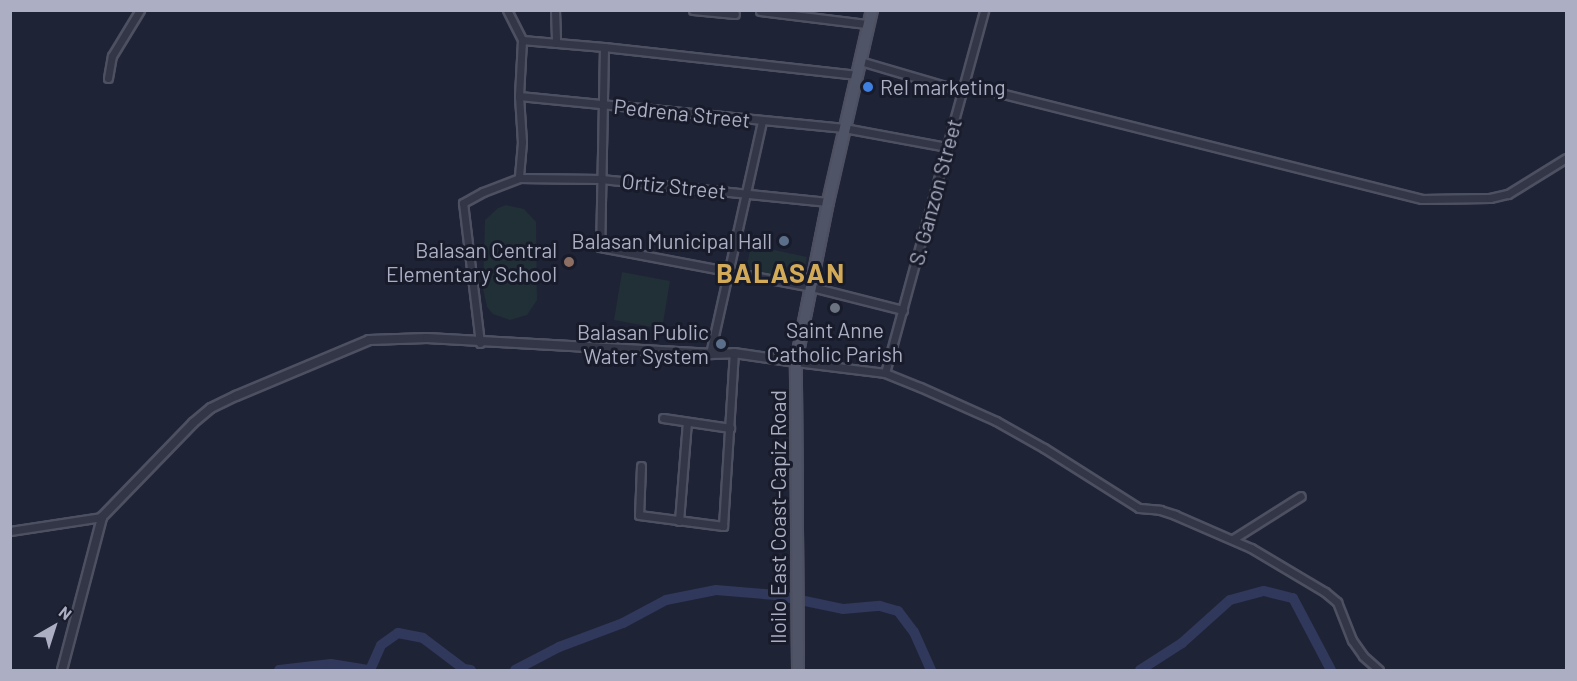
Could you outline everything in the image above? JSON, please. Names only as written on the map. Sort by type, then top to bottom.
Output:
[{"type":"main road","name":"Iloilo East Coast-Capiz Road","points":[[798,670],[796,362],[828,202],[860,62],[866,24],[872,10]]},
{"type":"street","points":[[108,78],[112,56],[140,10]]},
{"type":"street","points":[[480,343],[463,203],[519,178],[522,142],[519,96],[522,40],[507,10]]},
{"type":"street","points":[[555,10],[556,43]]},
{"type":"street","points":[[693,10],[735,14]]},
{"type":"street","name":"S. Ganzon Street","points":[[885,373],[984,10]]},
{"type":"street","points":[[760,11],[866,24]]},
{"type":"street","points":[[522,40],[604,46],[857,75]]},
{"type":"street","points":[[604,46],[600,247],[812,287],[903,310]]},
{"type":"street","points":[[860,62],[1422,199],[1490,198],[1508,194],[1566,159]]},
{"type":"street","name":"Pedrena Street","points":[[519,96],[844,129],[947,147]]},
{"type":"street","points":[[710,354],[762,121]]},
{"type":"street","name":"Ortiz Street","points":[[519,178],[601,179],[828,202]]},
{"type":"street","points":[[62,670],[102,517],[193,423],[211,408],[236,396],[369,340],[427,338],[480,343],[710,354],[734,353],[885,373],[996,421],[1044,448],[1139,508],[1160,510],[1233,539],[1325,592],[1337,602],[1352,640],[1363,656],[1378,670]]},
{"type":"street","points":[[641,466],[639,515],[723,526],[734,353]]},
{"type":"street","points":[[663,418],[729,428]]},
{"type":"street","points":[[679,521],[687,422]]},
{"type":"street","points":[[1233,539],[1301,496]]},
{"type":"street","points":[[10,531],[102,517]]},
{"type":"shaded area","points":[[506,205],[524,209],[536,222],[537,300],[527,315],[510,320],[493,314],[487,307],[483,289],[485,220],[498,208]]},
{"type":"shaded area","points":[[751,245],[807,257],[802,281],[746,269]]},
{"type":"shaded area","points":[[622,272],[670,281],[662,329],[614,320]]},
{"type":"waterway","points":[[515,670],[559,647],[623,623],[666,600],[716,590],[776,595],[843,609],[880,606],[898,611],[914,632],[931,670]]},
{"type":"waterway","points":[[1140,670],[1182,643],[1230,600],[1264,591],[1293,598],[1331,670]]},
{"type":"waterway","points":[[370,670],[381,645],[398,633],[423,638],[464,669],[471,670]]},
{"type":"waterway","points":[[279,670],[331,664],[370,670]]},
{"type":"place","name":"Rel marketing","points":[[868,87]]},
{"type":"place","name":"Balasan Municipal Hall","points":[[784,241]]},
{"type":"place","name":"Balasan Central Elementary School","points":[[569,262]]},
{"type":"place","name":"Saint Anne Catholic Parish","points":[[835,308]]},
{"type":"place","name":"Balasan Public Water System","points":[[721,344]]},
{"type":"district","name":"BALASAN","points":[[781,273]]}]
